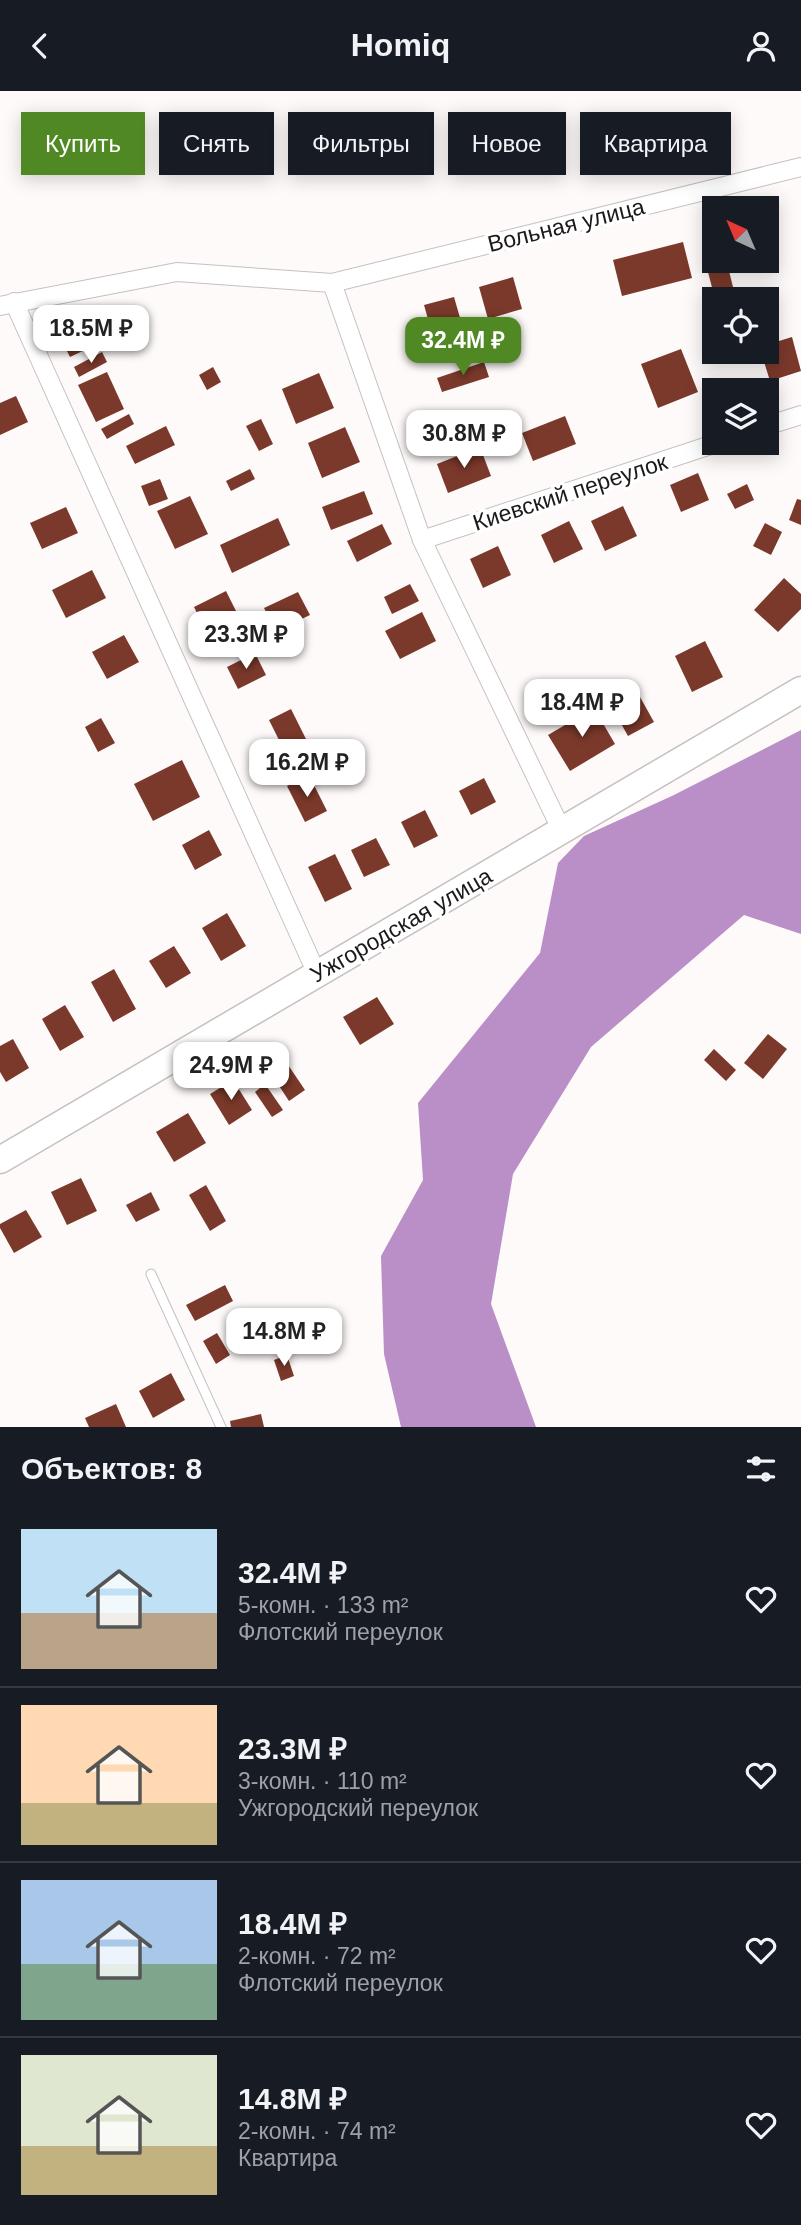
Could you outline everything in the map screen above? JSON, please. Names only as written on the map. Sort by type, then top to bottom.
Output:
[{"type":"street","name":"Вольная улица","points":[[7,304],[177,272],[332,283],[801,167]]},
{"type":"street","points":[[332,283],[422,540],[562,831]]},
{"type":"street","points":[[7,304],[317,974]]},
{"type":"street","points":[[779,422],[801,415]]},
{"type":"street","name":"Киевский переулок","points":[[422,540],[702,448]]},
{"type":"street","name":"Ужгородская улица","points":[[0,1160],[801,690]]},
{"type":"lane","points":[[151,1274],[222,1427]]},
{"type":"shaded area","points":[[801,730],[801,934],[744,915],[591,1047],[513,1174],[491,1304],[536,1427],[401,1427],[384,1354],[381,1256],[423,1180],[418,1103],[540,953],[558,863],[584,836],[674,795]]},
{"type":"building","points":[[683,242],[692,278],[622,296],[613,260]]},
{"type":"building","points":[[708,273],[730,273],[733,287],[712,287]]},
{"type":"building","points":[[513,277],[522,309],[488,319],[479,287]]},
{"type":"building","points":[[454,297],[465,335],[435,344],[424,305]]},
{"type":"building","points":[[101,319],[110,338],[70,357],[61,339]]},
{"type":"building","points":[[792,337],[801,371],[779,378],[769,378],[765,364],[779,364],[779,341]]},
{"type":"building","points":[[681,349],[698,392],[658,408],[641,364]]},
{"type":"building","points":[[102,352],[107,362],[79,377],[74,367]]},
{"type":"building","points":[[484,362],[489,377],[442,392],[437,378]]},
{"type":"building","points":[[213,367],[221,382],[207,390],[199,375]]},
{"type":"building","points":[[107,372],[124,409],[96,422],[78,385]]},
{"type":"building","points":[[319,373],[334,408],[296,424],[282,389]]},
{"type":"building","points":[[16,396],[28,422],[0,435],[0,403]]},
{"type":"building","points":[[129,414],[134,424],[107,439],[101,429]]},
{"type":"building","points":[[565,416],[576,444],[533,461],[522,433]]},
{"type":"building","points":[[261,419],[273,444],[259,451],[246,426]]},
{"type":"building","points":[[166,426],[175,445],[135,464],[126,446]]},
{"type":"building","points":[[345,427],[360,462],[322,478],[308,443]]},
{"type":"building","points":[[480,447],[491,476],[448,493],[437,464]]},
{"type":"building","points":[[250,469],[255,479],[231,491],[226,481]]},
{"type":"building","points":[[698,473],[709,500],[681,512],[670,485]]},
{"type":"building","points":[[160,479],[168,499],[149,506],[141,486]]},
{"type":"building","points":[[747,484],[754,500],[735,509],[727,494]]},
{"type":"building","points":[[364,491],[373,514],[331,530],[322,507]]},
{"type":"building","points":[[190,496],[208,534],[175,549],[157,511]]},
{"type":"building","points":[[797,499],[801,500],[801,525],[789,520]]},
{"type":"building","points":[[623,506],[637,536],[605,551],[591,521]]},
{"type":"building","points":[[66,507],[78,533],[42,549],[30,523]]},
{"type":"building","points":[[278,518],[290,545],[232,573],[220,545]]},
{"type":"building","points":[[569,521],[583,549],[554,563],[541,535]]},
{"type":"building","points":[[765,523],[782,532],[771,555],[753,546]]},
{"type":"building","points":[[382,524],[392,544],[357,562],[347,541]]},
{"type":"building","points":[[498,546],[511,575],[483,588],[470,559]]},
{"type":"building","points":[[92,570],[106,598],[66,618],[52,590]]},
{"type":"building","points":[[784,578],[801,594],[801,609],[778,632],[754,610]]},
{"type":"building","points":[[410,584],[419,601],[392,614],[384,597]]},
{"type":"building","points":[[226,591],[239,617],[207,633],[194,607]]},
{"type":"building","points":[[298,592],[310,615],[276,631],[264,608]]},
{"type":"building","points":[[422,612],[436,641],[400,659],[385,631]]},
{"type":"building","points":[[124,635],[139,662],[107,679],[92,652]]},
{"type":"building","points":[[705,641],[723,677],[692,692],[675,656]]},
{"type":"building","points":[[255,653],[266,675],[238,689],[227,667]]},
{"type":"building","points":[[635,688],[654,722],[628,736],[609,702]]},
{"type":"building","points":[[594,708],[615,744],[570,771],[548,735]]},
{"type":"building","points":[[291,709],[309,745],[287,756],[269,720]]},
{"type":"building","points":[[101,718],[115,743],[98,752],[85,727]]},
{"type":"building","points":[[182,760],[200,797],[153,821],[134,784]]},
{"type":"building","points":[[309,775],[327,811],[305,822],[287,786]]},
{"type":"building","points":[[484,778],[496,802],[471,815],[459,791]]},
{"type":"building","points":[[425,810],[438,836],[414,848],[401,822]]},
{"type":"building","points":[[209,830],[222,855],[195,870],[182,845]]},
{"type":"building","points":[[376,838],[390,865],[364,877],[351,850]]},
{"type":"building","points":[[335,854],[352,889],[325,902],[308,867]]},
{"type":"building","points":[[227,913],[246,946],[221,961],[202,928]]},
{"type":"building","points":[[174,946],[191,973],[166,988],[149,961]]},
{"type":"building","points":[[114,969],[136,1009],[113,1022],[91,982]]},
{"type":"building","points":[[377,997],[394,1024],[360,1045],[343,1017]]},
{"type":"building","points":[[65,1005],[84,1037],[60,1051],[42,1019]]},
{"type":"building","points":[[768,1034],[787,1049],[763,1079],[744,1063]]},
{"type":"building","points":[[13,1039],[29,1068],[6,1082],[0,1072],[0,1046]]},
{"type":"building","points":[[714,1049],[736,1070],[726,1081],[704,1060]]},
{"type":"building","points":[[280,1053],[305,1090],[289,1101],[264,1063]]},
{"type":"building","points":[[233,1080],[252,1110],[229,1125],[210,1094]]},
{"type":"building","points":[[265,1084],[283,1110],[272,1117],[255,1092]]},
{"type":"building","points":[[188,1113],[206,1143],[174,1162],[156,1132]]},
{"type":"building","points":[[81,1178],[97,1211],[67,1225],[51,1192]]},
{"type":"building","points":[[206,1185],[226,1221],[210,1231],[189,1195]]},
{"type":"building","points":[[151,1192],[160,1210],[136,1222],[126,1205]]},
{"type":"building","points":[[26,1210],[42,1237],[14,1253],[0,1224]]},
{"type":"building","points":[[225,1285],[233,1301],[195,1321],[186,1305]]},
{"type":"building","points":[[217,1333],[230,1355],[216,1364],[203,1341]]},
{"type":"building","points":[[287,1355],[294,1376],[281,1381],[274,1360]]},
{"type":"building","points":[[171,1373],[185,1400],[153,1418],[139,1391]]},
{"type":"building","points":[[116,1404],[126,1427],[89,1427],[85,1418]]},
{"type":"building","points":[[261,1414],[264,1427],[231,1427],[230,1421]]}]
